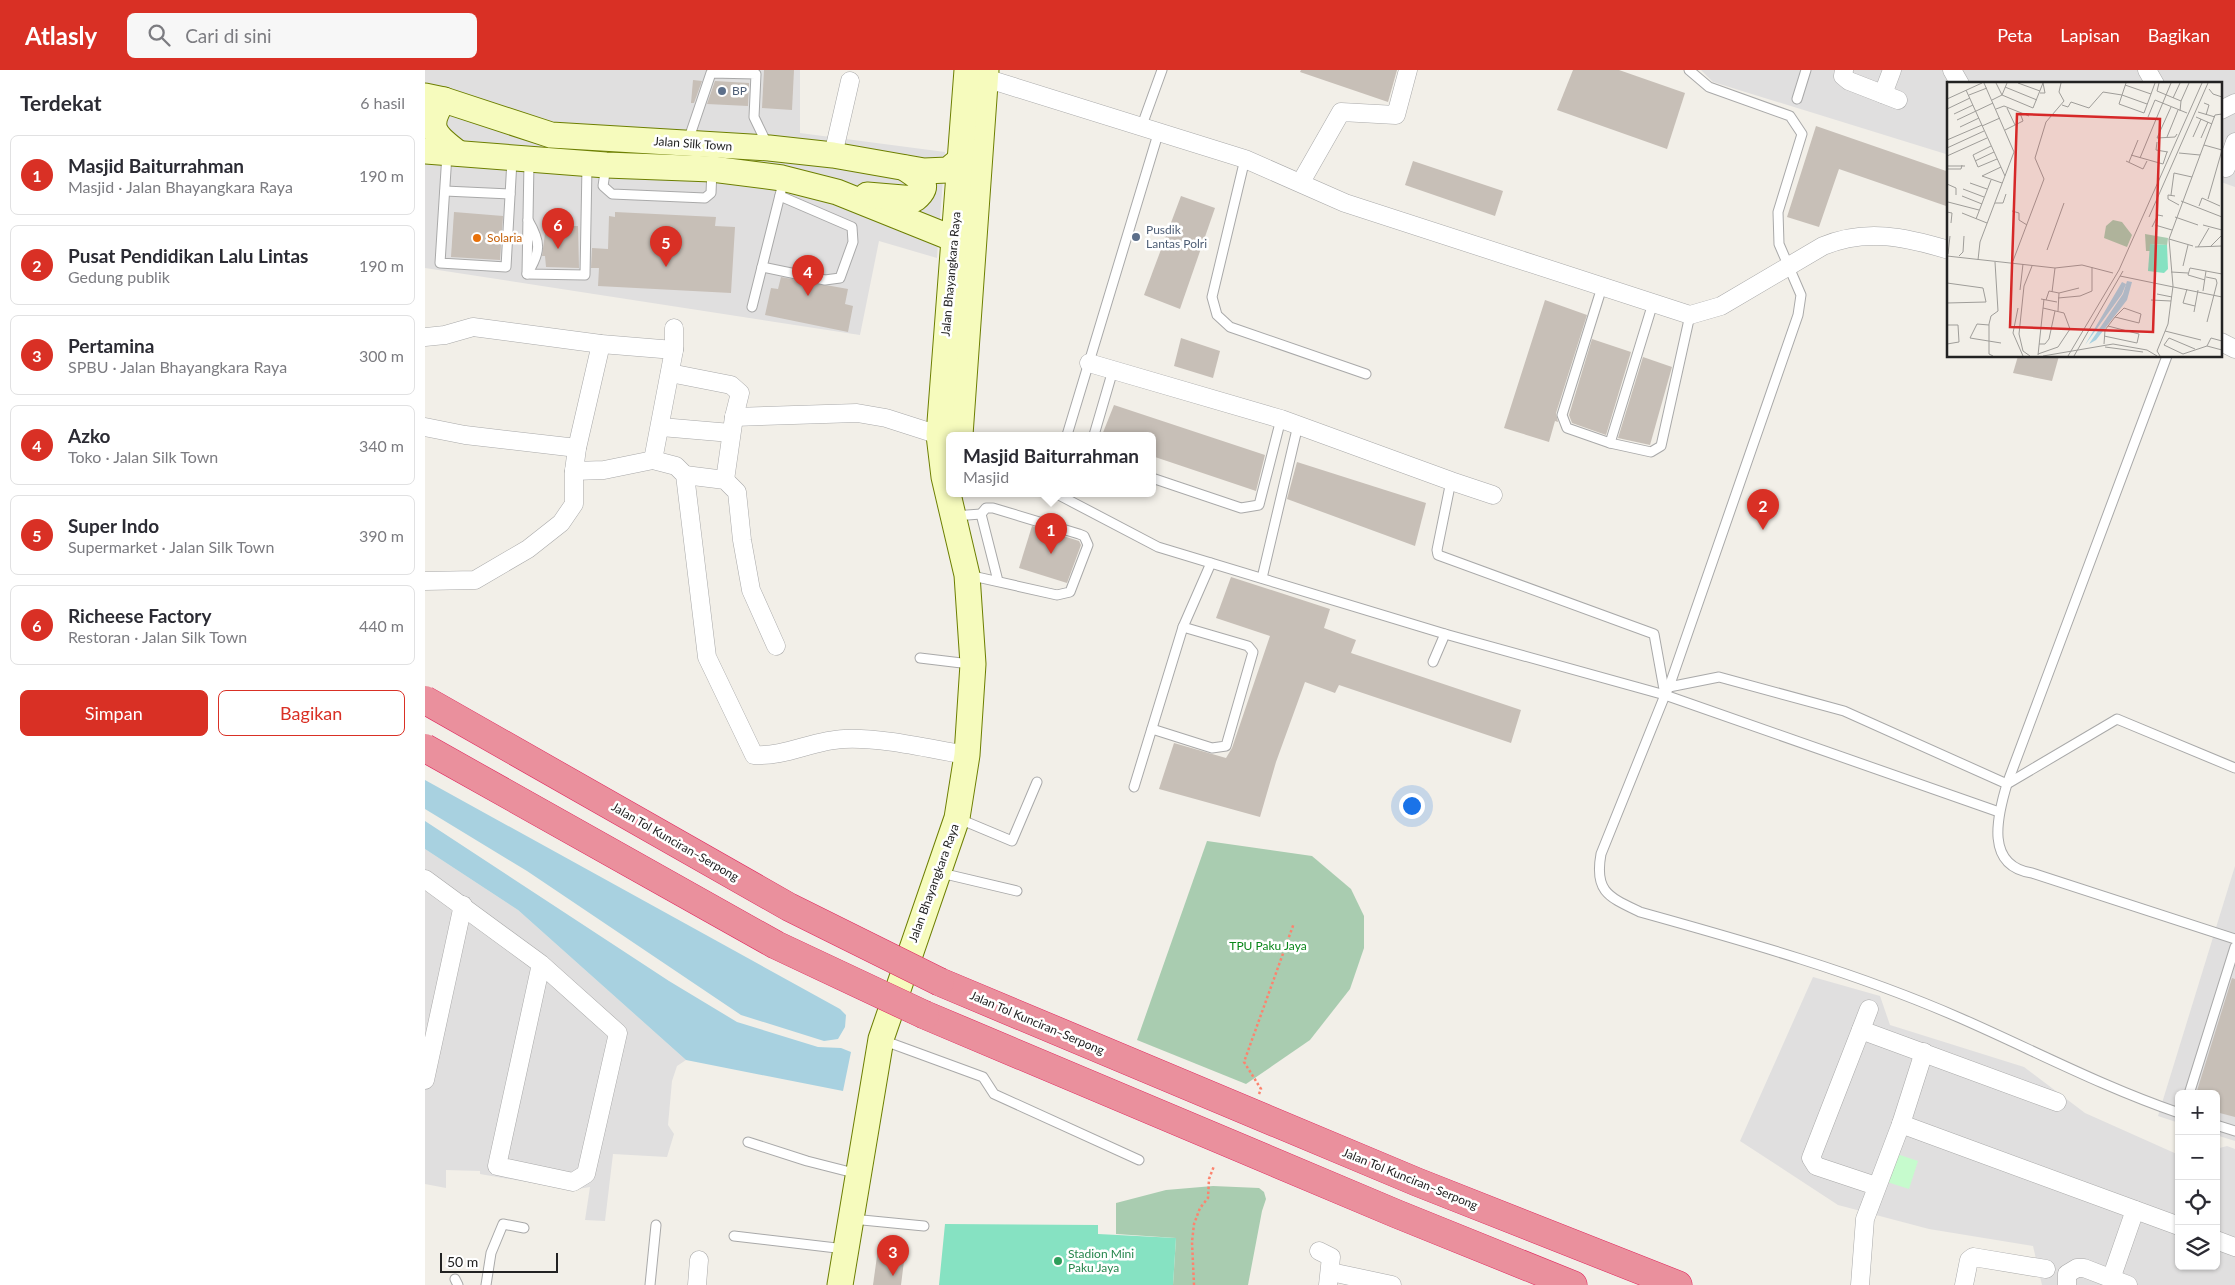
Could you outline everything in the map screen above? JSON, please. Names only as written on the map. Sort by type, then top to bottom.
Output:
[{"type":"highway","name":"Jalan Tol Kunciran–Serpong","points":[[425,700],[789,907],[940,982],[1417,1182],[1678,1285]]},
{"type":"highway","points":[[425,748],[776,945],[925,1015],[1397,1214],[1573,1285]]},
{"type":"main road","name":"Jalan Bhayangkara Raya","points":[[949,432],[954,238],[961,159],[979,73]]},
{"type":"main road","name":"Jalan Bhayangkara Raya","points":[[949,432],[978,181],[979,73]]},
{"type":"main road","name":"Jalan Silk Town","points":[[435,98],[551,134],[769,148],[833,155],[924,172],[948,170],[961,159]]},
{"type":"main road","points":[[435,98],[435,111],[431,122],[443,152]]},
{"type":"main road","name":"Jalan Silk Town","points":[[443,152],[596,164],[712,169],[781,187],[837,192],[954,238]]},
{"type":"main road","points":[[837,192],[915,199],[921,194],[924,186],[922,180],[905,168]]},
{"type":"main road","points":[[908,221],[937,217],[957,204],[978,181]]},
{"type":"main road","name":"Jalan Bhayangkara Raya","points":[[840,1285],[881,1039],[957,818],[967,755],[973,664],[967,575],[952,516],[950,497]]},
{"type":"street","points":[[1301,182],[1341,112],[1396,115],[1407,70]]},
{"type":"street","points":[[1844,70],[1845,79],[1890,97],[1892,70]]},
{"type":"street","points":[[1952,70],[1959,82]]},
{"type":"street","points":[[2147,70],[2154,82]]},
{"type":"street","points":[[979,73],[1149,131],[1245,159],[1301,182],[1345,203],[1690,315],[1721,306],[1837,240],[1870,234],[1947,250]]},
{"type":"street","points":[[833,155],[850,81]]},
{"type":"street","points":[[2223,109],[2235,103]]},
{"type":"street","points":[[2226,168],[2235,142]]},
{"type":"street","points":[[425,337],[445,335],[473,327],[601,344],[674,350]]},
{"type":"street","points":[[653,460],[661,427],[674,350],[675,328]]},
{"type":"street","points":[[2223,343],[2235,349]]},
{"type":"street","points":[[425,581],[475,580],[528,549],[561,523],[573,504],[577,448],[601,344]]},
{"type":"street","points":[[1089,363],[1281,418],[1451,482],[1493,494]]},
{"type":"street","points":[[670,373],[731,385],[741,393],[733,425],[725,480]]},
{"type":"street","points":[[661,427],[733,425],[857,413],[887,418],[946,434]]},
{"type":"street","points":[[425,427],[465,435],[577,448]]},
{"type":"street","points":[[574,471],[604,470],[653,460],[676,466],[685,475],[725,480],[737,492],[742,540],[751,590],[776,646]]},
{"type":"street","points":[[685,475],[707,657],[754,755],[767,756],[844,739],[904,744],[967,755]]},
{"type":"street","points":[[425,878],[541,964],[618,1033],[586,1174],[573,1182],[497,1166],[541,964]]},
{"type":"street","points":[[425,1080],[463,905]]},
{"type":"street","points":[[1869,1009],[1811,1158],[1816,1166],[1876,1186]]},
{"type":"street","points":[[1861,1030],[2057,1102]]},
{"type":"street","points":[[1860,1285],[1865,1219],[1901,1124],[1924,1052]]},
{"type":"street","points":[[1901,1124],[2176,1225]]},
{"type":"street","points":[[2067,1285],[2067,1274],[2077,1268],[2084,1268],[2120,1282],[2135,1210]]},
{"type":"street","points":[[2220,1241],[2235,1247]]},
{"type":"street","points":[[1319,1251],[1330,1255],[1330,1278],[1392,1285]]},
{"type":"street","points":[[1964,1285],[1971,1258],[1975,1256],[2046,1269]]},
{"type":"street","points":[[697,1285],[699,1260]]},
{"type":"lane","points":[[1068,432],[1089,363],[1149,131],[1162,70]]},
{"type":"lane","points":[[1689,70],[1709,87],[1790,116],[1797,123],[1802,134],[1778,212],[1779,244],[1801,295],[1793,332],[1763,413],[1669,687],[1601,854],[1598,875],[1610,897],[1640,912],[1834,971],[1879,987],[1959,1018],[2127,1096],[2175,1112]]},
{"type":"lane","points":[[1797,99],[1806,70]]},
{"type":"lane","points":[[687,143],[711,73],[756,74],[754,117],[769,148]]},
{"type":"lane","points":[[443,152],[445,190],[440,263],[506,267],[510,194],[521,158]]},
{"type":"lane","points":[[521,158],[528,219],[538,237],[537,258],[527,274],[585,275],[596,164]]},
{"type":"lane","points":[[1245,159],[1212,297],[1217,315],[1230,327],[1366,374]]},
{"type":"lane","points":[[753,307],[762,267],[781,187],[852,227],[853,242],[840,278],[825,280],[762,267]]},
{"type":"lane","points":[[445,190],[510,194]]},
{"type":"lane","points":[[1602,287],[1562,415],[1567,428],[1610,443],[1651,452],[1661,446],[1690,315]]},
{"type":"lane","points":[[1610,443],[1653,304]]},
{"type":"lane","points":[[2166,358],[2007,784],[1999,812],[1999,847],[2008,864],[2019,870],[2235,939]]},
{"type":"lane","points":[[1095,432],[1113,370]]},
{"type":"lane","points":[[1156,479],[1241,508],[1259,505],[1281,418]]},
{"type":"lane","points":[[1262,578],[1298,425]]},
{"type":"lane","points":[[1451,482],[1437,550],[1438,556],[1652,632],[1655,636],[1665,696]]},
{"type":"lane","points":[[1063,497],[1158,547],[1445,634],[1665,696],[1999,812]]},
{"type":"lane","points":[[952,516],[981,514],[986,508],[993,508],[1079,534],[1084,536],[1088,545],[1070,592],[1057,595],[967,575]]},
{"type":"lane","points":[[981,514],[997,581]]},
{"type":"lane","points":[[1134,786],[1183,627],[1211,563]]},
{"type":"lane","points":[[1151,729],[1212,748],[1226,746],[1253,652],[1248,646],[1183,627]]},
{"type":"lane","points":[[1433,662],[1445,634]]},
{"type":"lane","points":[[920,658],[973,664]]},
{"type":"lane","points":[[1669,687],[1719,677],[1845,711],[2007,784]]},
{"type":"lane","points":[[2007,784],[2117,719],[2235,768]]},
{"type":"lane","points":[[957,818],[1012,841],[1037,782]]},
{"type":"lane","points":[[938,872],[1017,891]]},
{"type":"lane","points":[[2190,1090],[2235,947]]},
{"type":"lane","points":[[881,1039],[983,1077],[995,1094],[1139,1160]]},
{"type":"lane","points":[[2220,1126],[2235,1131]]},
{"type":"lane","points":[[749,1142],[807,1161],[858,1174]]},
{"type":"lane","points":[[851,1218],[924,1226]]},
{"type":"lane","points":[[486,1285],[491,1253],[503,1224],[524,1228]]},
{"type":"lane","points":[[650,1285],[656,1224]]},
{"type":"lane","points":[[734,1236],[846,1250]]},
{"type":"path","points":[[1258,1095],[1261,1089],[1244,1062],[1294,923]]},
{"type":"path","points":[[1194,1285],[1192,1242],[1194,1224],[1200,1208],[1208,1198],[1209,1179],[1214,1166]]},
{"type":"shaded area","points":[[425,70],[800,70],[800,133],[945,152],[937,258],[879,241],[860,335],[425,268]]},
{"type":"shaded area","points":[[1701,70],[2235,70],[2235,187],[2223,183],[2223,82],[1947,82],[1947,154],[1713,82]]},
{"type":"shaded area","points":[[425,849],[518,910],[686,1060],[677,1066],[672,1081],[668,1125],[674,1134],[667,1157],[613,1154],[605,1221],[585,1220],[590,1187],[572,1190],[480,1174],[480,1171],[446,1170],[446,1188],[425,1184]]},
{"type":"shaded area","points":[[2235,866],[2235,1141],[2220,1136],[2220,1090],[2175,1090],[2175,1122],[2158,1116]]},
{"type":"shaded area","points":[[1813,977],[1880,996],[1890,1025],[2024,1067],[2085,1113],[2175,1153],[2175,1270],[2220,1270],[2220,1148],[2227,1146],[2235,1149],[2235,1285],[2042,1285],[2033,1246],[1929,1229],[1838,1205],[1740,1141]]},
{"type":"green space","name":"TPU Paku Jaya","points":[[1207,841],[1312,856],[1351,889],[1364,916],[1364,948],[1350,989],[1310,1040],[1246,1084],[1137,1040]]},
{"type":"green space","points":[[1897,1154],[1918,1161],[1909,1189],[1887,1182]]},
{"type":"green space","points":[[1213,1186],[1259,1188],[1264,1192],[1266,1199],[1248,1285],[1173,1285],[1176,1238],[1116,1234],[1116,1203],[1166,1190]]},
{"type":"green space","name":"Stadion Mini Paku Jaya","points":[[945,1224],[1098,1225],[1098,1234],[1176,1238],[1173,1285],[939,1285]]},
{"type":"water","points":[[425,780],[840,1009],[846,1015],[845,1027],[838,1039],[824,1041],[741,1015],[527,871],[425,809]]},
{"type":"water","points":[[425,821],[669,981],[737,1022],[818,1047],[841,1048],[851,1052],[843,1091],[686,1060],[518,910],[425,849]]},
{"type":"building","points":[[764,70],[794,70],[792,110],[762,108]]},
{"type":"building","points":[[1301,70],[1397,70],[1388,102],[1300,72]]},
{"type":"building","points":[[1573,70],[1619,70],[1685,93],[1667,149],[1557,110]]},
{"type":"building","points":[[693,80],[702,81],[694,103],[691,103]]},
{"type":"building","points":[[715,81],[749,83],[748,106],[707,104]]},
{"type":"building","points":[[1816,126],[1947,171],[1947,206],[1839,169],[1819,227],[1787,217]]},
{"type":"building","points":[[1413,161],[1503,191],[1495,216],[1405,185]]},
{"type":"building","points":[[1181,196],[1215,208],[1180,309],[1144,295]]},
{"type":"building","name":"Solaria","points":[[454,212],[503,216],[500,260],[451,257]]},
{"type":"building","points":[[615,212],[716,217],[715,226],[735,227],[731,293],[598,286],[599,268],[591,268],[592,248],[608,249],[609,216],[615,217]]},
{"type":"building","points":[[546,226],[578,226],[579,268],[546,267],[545,256],[542,256]]},
{"type":"building","points":[[781,277],[848,289],[845,304],[853,306],[848,332],[765,315],[771,288],[778,289]]},
{"type":"building","points":[[1545,300],[1587,315],[1556,413],[1558,422],[1555,421],[1549,442],[1504,428]]},
{"type":"building","points":[[1181,338],[1220,351],[1213,378],[1174,366]]},
{"type":"building","points":[[1592,339],[1631,352],[1606,435],[1572,423],[1569,415]]},
{"type":"building","points":[[1643,357],[1672,367],[1650,445],[1618,438]]},
{"type":"building","points":[[2017,358],[2058,358],[2052,381],[2013,373]]},
{"type":"building","points":[[1114,405],[1265,455],[1256,491],[1156,457],[1156,432],[1103,432]]},
{"type":"building","points":[[1297,462],[1426,503],[1415,546],[1287,499]]},
{"type":"building","points":[[1032,526],[1079,541],[1081,545],[1067,583],[1019,568]]},
{"type":"building","points":[[1231,577],[1330,609],[1324,628],[1356,640],[1351,653],[1521,710],[1511,743],[1339,685],[1335,693],[1305,682],[1276,762],[1260,817],[1159,789],[1174,743],[1226,758],[1232,748],[1270,636],[1216,618]]},
{"type":"building","points":[[2232,978],[2235,979],[2235,1117],[2220,1113],[2220,1090],[2197,1090]]},
{"type":"building","points":[[878,1249],[905,1253],[901,1285],[873,1285]]},
{"type":"place","name":"BP","points":[[722,91]]},
{"type":"place","name":"Pusdik Lantas Polri","points":[[1136,237]]},
{"type":"place","name":"Solaria","points":[[477,238]]},
{"type":"place","name":"Richeese Factory","points":[[558,249]]},
{"type":"place","name":"Super Indo","points":[[666,267]]},
{"type":"place","name":"Azko","points":[[808,296]]},
{"type":"place","name":"Pusat Pendidikan Lalu Lintas","points":[[1763,530]]},
{"type":"place","name":"Masjid Baiturrahman","points":[[1051,554]]},
{"type":"place","name":"Stadion Mini Paku Jaya","points":[[1058,1261]]},
{"type":"place","name":"Pertamina","points":[[893,1276]]}]
